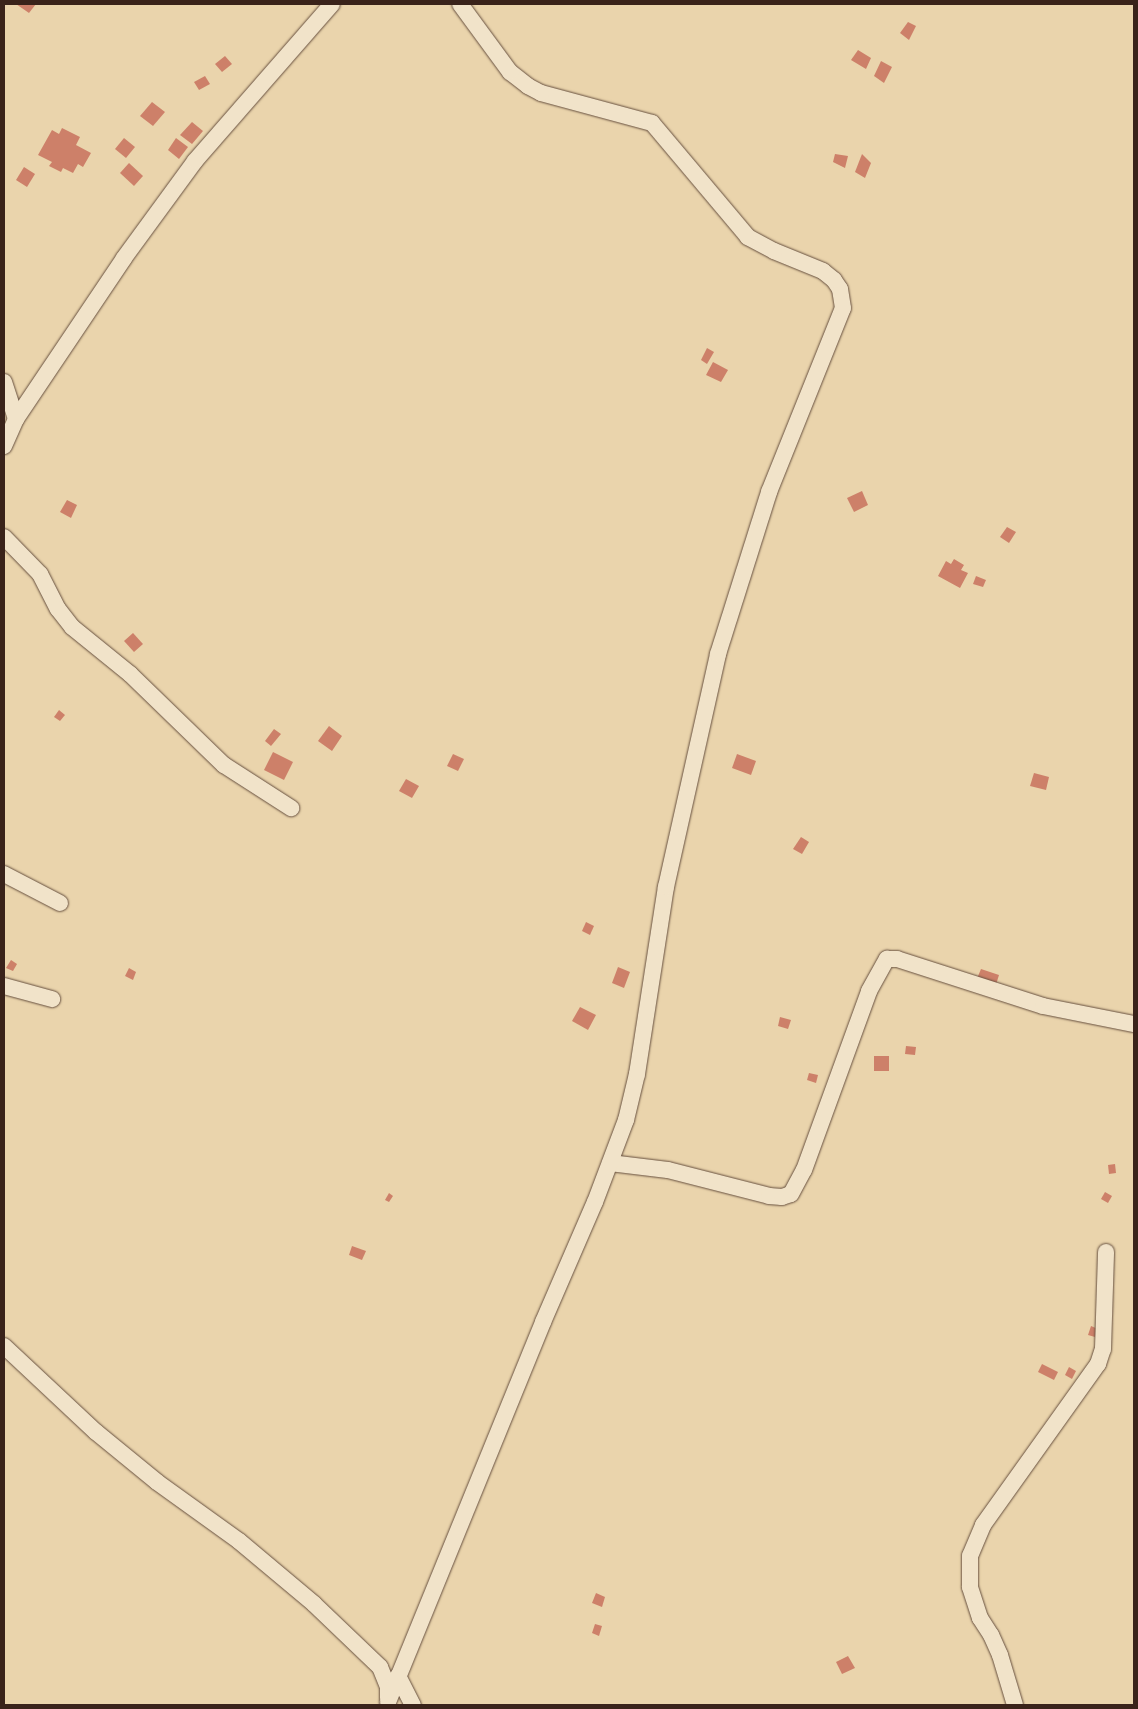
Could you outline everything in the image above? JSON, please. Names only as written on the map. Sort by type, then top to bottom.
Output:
[{"type":"street","points":[[4,446],[16,419],[124,258],[195,161],[278,63],[332,4]]},
{"type":"street","points":[[387,1703],[543,1322],[572,1258],[626,1120],[637,1074],[666,887],[718,654],[769,492],[844,308],[844,298],[834,280],[823,271],[774,251],[748,237],[652,123],[541,93],[518,80],[460,4]]},
{"type":"street","points":[[4,382],[16,419]]},
{"type":"street","points":[[4,537],[40,574],[58,609],[72,627],[130,674],[224,765],[291,808]]},
{"type":"street","points":[[4,874],[60,903]]},
{"type":"street","points":[[610,1163],[668,1170],[769,1196],[782,1197],[791,1194],[804,1170],[869,991],[887,960],[897,959],[1043,1006],[1134,1024]]},
{"type":"street","points":[[4,986],[52,999]]},
{"type":"street","points":[[1016,1705],[1000,1655],[991,1635],[980,1618],[970,1587],[970,1556],[983,1525],[1098,1364],[1103,1349],[1106,1252]]},
{"type":"street","points":[[4,1346],[104,1439],[157,1482],[254,1553],[314,1604],[380,1667],[388,1687],[387,1703]]},
{"type":"street","points":[[398,1676],[414,1705]]},
{"type":"building","points":[[16,4],[36,4],[29,13]]},
{"type":"building","points":[[908,22],[916,26],[909,40],[900,33]]},
{"type":"building","points":[[858,50],[871,58],[866,69],[851,60]]},
{"type":"building","points":[[225,56],[232,64],[222,72],[215,64]]},
{"type":"building","points":[[881,61],[892,67],[884,83],[874,76]]},
{"type":"building","points":[[205,76],[210,84],[199,90],[194,82]]},
{"type":"building","points":[[152,102],[165,112],[153,126],[140,116]]},
{"type":"building","points":[[192,122],[203,131],[192,144],[180,135]]},
{"type":"building","points":[[62,128],[80,137],[76,145],[91,153],[83,167],[78,164],[73,173],[63,168],[61,172],[49,166],[52,162],[38,155],[52,130],[59,134]]},
{"type":"building","points":[[124,138],[135,147],[126,158],[115,149]]},
{"type":"building","points":[[176,138],[188,147],[179,159],[168,150]]},
{"type":"building","points":[[835,154],[848,156],[845,168],[833,162]]},
{"type":"building","points":[[862,154],[871,163],[865,178],[855,172]]},
{"type":"building","points":[[129,163],[143,176],[134,186],[120,173]]},
{"type":"building","points":[[24,167],[35,174],[27,187],[16,180]]},
{"type":"building","points":[[707,348],[714,352],[707,364],[701,360]]},
{"type":"building","points":[[713,362],[728,370],[721,382],[706,375]]},
{"type":"building","points":[[862,491],[868,505],[854,512],[847,498]]},
{"type":"building","points":[[67,500],[77,505],[71,518],[60,512]]},
{"type":"building","points":[[1007,527],[1016,532],[1009,543],[1000,537]]},
{"type":"building","points":[[954,559],[964,565],[961,570],[968,573],[960,588],[938,576],[946,561],[951,564]]},
{"type":"building","points":[[976,576],[986,580],[983,587],[973,584]]},
{"type":"building","points":[[133,633],[143,644],[134,652],[124,641]]},
{"type":"building","points":[[59,710],[65,715],[60,721],[54,717]]},
{"type":"building","points":[[329,726],[342,736],[332,751],[318,741]]},
{"type":"building","points":[[274,729],[281,734],[271,746],[265,741]]},
{"type":"building","points":[[273,752],[293,762],[284,780],[264,770]]},
{"type":"building","points":[[453,754],[464,759],[458,771],[447,766]]},
{"type":"building","points":[[737,754],[756,761],[751,775],[732,768]]},
{"type":"building","points":[[1034,773],[1049,777],[1046,790],[1030,786]]},
{"type":"building","points":[[406,779],[419,786],[412,798],[399,791]]},
{"type":"building","points":[[801,837],[809,842],[802,854],[793,849]]},
{"type":"building","points":[[586,922],[594,926],[590,935],[582,931]]},
{"type":"building","points":[[11,960],[17,964],[13,971],[6,968]]},
{"type":"building","points":[[618,967],[630,972],[624,988],[612,983]]},
{"type":"building","points":[[129,968],[136,972],[133,980],[125,976]]},
{"type":"building","points":[[981,969],[999,975],[995,988],[976,981]]},
{"type":"building","points":[[580,1007],[596,1015],[588,1030],[572,1021]]},
{"type":"building","points":[[780,1017],[791,1020],[788,1029],[778,1026]]},
{"type":"building","points":[[906,1046],[916,1047],[915,1055],[905,1054]]},
{"type":"building","points":[[874,1056],[889,1056],[889,1071],[874,1071]]},
{"type":"building","points":[[809,1073],[818,1075],[816,1083],[807,1080]]},
{"type":"building","points":[[1115,1164],[1116,1173],[1109,1174],[1108,1165]]},
{"type":"building","points":[[1105,1192],[1112,1196],[1108,1203],[1101,1199]]},
{"type":"building","points":[[389,1193],[393,1196],[389,1202],[385,1200]]},
{"type":"building","points":[[352,1246],[366,1251],[362,1260],[349,1255]]},
{"type":"building","points":[[1091,1326],[1098,1329],[1095,1337],[1088,1335]]},
{"type":"building","points":[[1042,1364],[1058,1372],[1054,1380],[1038,1372]]},
{"type":"building","points":[[1069,1367],[1076,1371],[1072,1379],[1065,1375]]},
{"type":"building","points":[[596,1593],[605,1597],[602,1607],[592,1603]]},
{"type":"building","points":[[595,1624],[602,1626],[599,1636],[592,1633]]},
{"type":"building","points":[[848,1656],[855,1668],[842,1674],[836,1662]]}]
